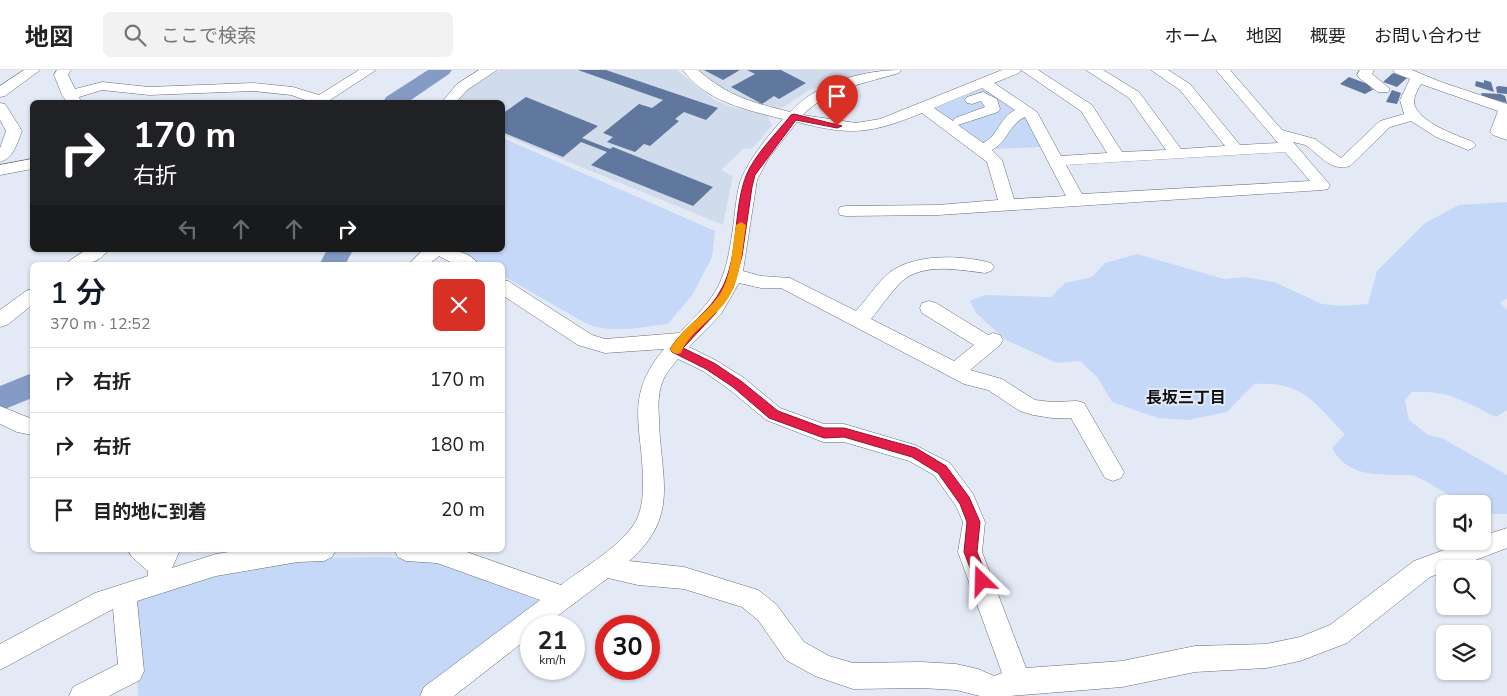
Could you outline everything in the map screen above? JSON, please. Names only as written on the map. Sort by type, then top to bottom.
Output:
[{"type":"street","points":[[0,93],[33,70]]},
{"type":"street","points":[[64,70],[61,75],[71,98],[102,86],[149,91],[253,87],[293,91],[314,100]]},
{"type":"street","points":[[322,100],[369,70]]},
{"type":"street","points":[[450,100],[469,81],[490,70]]},
{"type":"street","points":[[690,70],[708,86],[727,98],[745,106],[818,123],[856,128],[884,123],[983,96],[992,102],[993,109]]},
{"type":"street","points":[[433,696],[604,566],[633,541],[645,526],[652,508],[654,490],[648,410],[650,389],[656,374],[679,345],[722,300],[733,275],[747,187],[751,175],[794,117],[807,103],[824,93],[894,70]]},
{"type":"street","points":[[933,109],[983,82],[1014,70]]},
{"type":"street","points":[[1028,70],[1087,108],[1118,158]]},
{"type":"street","points":[[1093,70],[1134,95],[1177,154]]},
{"type":"street","points":[[1158,70],[1185,87],[1236,150]]},
{"type":"street","points":[[846,212],[938,210],[1322,185],[1223,70]]},
{"type":"street","points":[[1367,70],[1364,75],[1383,89]]},
{"type":"street","points":[[1400,70],[1418,78],[1507,108],[1498,132],[1507,135]]},
{"type":"street","points":[[1418,78],[1407,103],[1413,116],[1426,126],[1468,145]]},
{"type":"street","points":[[983,82],[1019,114]]},
{"type":"street","points":[[0,108],[14,130]]},
{"type":"street","points":[[933,109],[960,121],[987,147],[994,160],[1008,206]]},
{"type":"street","points":[[933,109],[987,147]]},
{"type":"street","points":[[960,121],[993,109],[1032,115],[1055,162],[1077,200]]},
{"type":"street","points":[[987,147],[1019,114]]},
{"type":"street","points":[[1278,133],[1310,142],[1334,161],[1344,163],[1385,124],[1413,116]]},
{"type":"street","points":[[14,130],[30,130]]},
{"type":"street","points":[[0,156],[8,148],[14,130]]},
{"type":"street","points":[[1055,162],[1290,147]]},
{"type":"street","points":[[0,170],[30,164]]},
{"type":"street","points":[[80,262],[96,252]]},
{"type":"street","points":[[420,262],[432,252]]},
{"type":"street","points":[[446,252],[464,262]]},
{"type":"street","points":[[859,321],[896,277],[904,272],[929,263],[985,267]]},
{"type":"street","points":[[733,275],[761,282],[784,282],[971,380],[984,379],[996,384],[1027,405],[1052,410],[1077,409],[1113,472]]},
{"type":"street","points":[[505,288],[585,340],[605,346],[679,345],[737,384],[773,414],[824,433],[844,432],[916,454],[942,470],[965,501],[974,522],[970,552],[1004,689]]},
{"type":"street","points":[[0,320],[30,298]]},
{"type":"street","points":[[929,308],[991,342],[954,371]]},
{"type":"street","points":[[0,414],[24,426],[30,427]]},
{"type":"street","points":[[604,566],[638,574],[684,578],[749,598],[767,612],[795,651],[824,667],[853,676],[922,675],[956,677],[1004,689],[1122,674],[1195,659],[1266,656],[1300,649],[1338,634],[1422,568],[1507,538]]},
{"type":"street","points":[[143,552],[162,566]]},
{"type":"street","points":[[0,658],[104,601],[124,594],[162,566],[216,565],[292,552]]},
{"type":"street","points":[[437,552],[563,598]]},
{"type":"street","points":[[82,696],[130,671],[124,594]]},
{"type":"shaded area","points":[[500,70],[677,70],[714,100],[735,108],[767,115],[772,125],[753,148],[743,149],[721,170],[733,176],[723,225],[505,136],[505,100],[457,100],[462,92],[477,81]]},
{"type":"shaded area","points":[[693,70],[871,70],[809,90],[782,108],[776,109],[736,99]]},
{"type":"shaded area","points":[[983,87],[1026,117],[1043,147],[993,149],[932,107]]},
{"type":"shaded area","points":[[505,139],[715,231],[712,257],[693,294],[668,324],[638,328],[607,329],[587,324],[505,277],[505,262],[479,262],[461,252],[505,252]]},
{"type":"shaded area","points":[[1507,202],[1507,298],[1500,303],[1507,310],[1507,410],[1496,417],[1456,398],[1436,393],[1412,392],[1405,400],[1409,420],[1428,435],[1442,438],[1507,475],[1507,514],[1491,513],[1491,495],[1449,495],[1415,476],[1368,473],[1351,468],[1337,456],[1332,448],[1345,434],[1315,403],[1296,390],[1285,386],[1254,384],[1227,412],[1188,420],[1158,418],[1112,402],[1098,378],[1080,361],[1057,363],[1006,340],[976,313],[970,301],[985,295],[1051,297],[1065,283],[1092,277],[1105,263],[1137,254],[1224,279],[1245,277],[1274,282],[1322,304],[1343,306],[1368,304],[1377,271],[1425,223],[1459,205]]},
{"type":"shaded area","points":[[385,557],[432,560],[542,602],[525,615],[520,615],[520,619],[420,696],[138,696],[136,633],[138,599],[216,575],[297,558]]},
{"type":"building","points":[[578,70],[606,70],[718,108],[706,120],[684,112],[675,119],[679,121],[650,146],[644,144],[635,152],[607,142],[613,137],[603,133],[639,104],[652,108],[663,100]]},
{"type":"building","points":[[704,70],[740,70],[723,80]]},
{"type":"building","points":[[747,70],[781,70],[806,83],[779,99],[774,96],[762,104],[731,87],[755,74]]},
{"type":"building","points":[[1393,73],[1407,78],[1397,87],[1383,82]]},
{"type":"building","points":[[1349,77],[1373,86],[1370,88],[1374,89],[1365,94],[1340,84]]},
{"type":"building","points":[[1484,80],[1491,82],[1494,92],[1475,86],[1476,81],[1484,83]]},
{"type":"building","points":[[1496,87],[1507,87],[1507,94],[1497,93]]},
{"type":"building","points":[[1392,90],[1401,93],[1397,104],[1386,102]]},
{"type":"building","points":[[1481,93],[1501,94],[1505,96],[1507,103],[1482,96]]},
{"type":"building","points":[[526,97],[598,126],[582,138],[610,149],[613,147],[713,187],[693,206],[591,165],[607,152],[581,142],[563,157],[505,133],[505,112]]},
{"type":"waterway","points":[[397,100],[442,70]]},
{"type":"waterway","points":[[334,262],[339,252]]},
{"type":"waterway","points":[[0,399],[30,386]]},
{"type":"slow traffic","points":[[677,350],[682,340],[722,300],[733,275],[741,225]]},
{"type":"district","name":"長坂三丁目","points":[[1186,398]]},
{"type":"route","points":[[837,126],[794,117],[757,164],[747,187],[737,256],[728,288],[722,300],[712,312],[682,340],[676,349],[710,366],[737,384],[773,414],[824,433],[844,432],[916,454],[942,470],[965,501],[974,522],[970,552],[982,581]]}]
